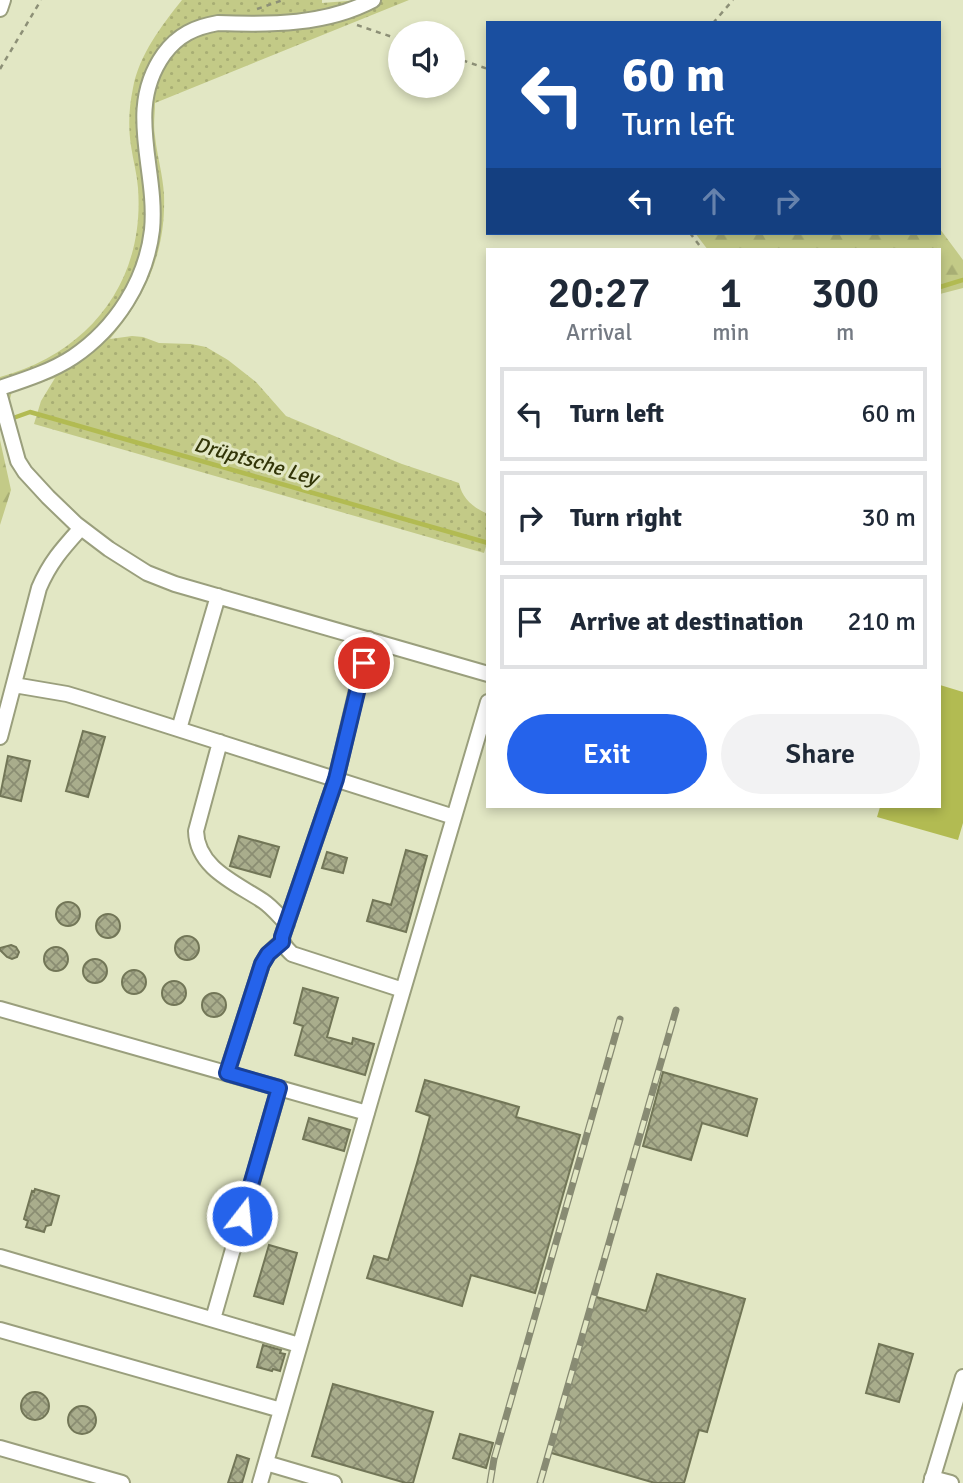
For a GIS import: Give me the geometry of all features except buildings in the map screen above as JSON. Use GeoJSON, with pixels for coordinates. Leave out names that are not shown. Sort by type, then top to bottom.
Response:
{"type":"FeatureCollection","features":[{"type":"Feature","properties":{"kind":"lane"},"geometry":{"type":"LineString","coordinates":[[0,9],[3,0]]}},
{"type":"Feature","properties":{"kind":"lane"},"geometry":{"type":"LineString","coordinates":[[0,388],[72,358],[112,322],[134,291],[152,230],[144,106],[156,65],[169,47],[180,37],[209,24],[279,23],[314,19],[346,11],[373,0]]}},
{"type":"Feature","properties":{"kind":"lane"},"geometry":{"type":"LineString","coordinates":[[0,396],[14,452],[21,467],[48,497],[81,527],[109,550],[147,573],[175,584],[486,673]]}},
{"type":"Feature","properties":{"kind":"lane"},"geometry":{"type":"LineString","coordinates":[[0,737],[39,588],[55,557],[81,527]]}},
{"type":"Feature","properties":{"kind":"lane"},"geometry":{"type":"LineString","coordinates":[[179,729],[218,596]]}},
{"type":"Feature","properties":{"kind":"lane"},"geometry":{"type":"LineString","coordinates":[[369,639],[336,779],[282,942],[292,954],[403,990]]}},
{"type":"Feature","properties":{"kind":"lane"},"geometry":{"type":"LineString","coordinates":[[14,685],[67,694],[454,817]]}},
{"type":"Feature","properties":{"kind":"lane"},"geometry":{"type":"LineString","coordinates":[[260,1483],[486,709]]}},
{"type":"Feature","properties":{"kind":"lane"},"geometry":{"type":"LineString","coordinates":[[220,742],[196,831],[196,841],[210,865],[264,902],[286,924]]}},
{"type":"Feature","properties":{"kind":"lane"},"geometry":{"type":"LineString","coordinates":[[227,1073],[262,964],[268,954],[282,942]]}},
{"type":"Feature","properties":{"kind":"lane"},"geometry":{"type":"LineString","coordinates":[[0,1009],[367,1113]]}},
{"type":"Feature","properties":{"kind":"lane"},"geometry":{"type":"LineString","coordinates":[[213,1319],[279,1088]]}},
{"type":"Feature","properties":{"kind":"lane"},"geometry":{"type":"LineString","coordinates":[[0,1257],[299,1345]]}},
{"type":"Feature","properties":{"kind":"lane"},"geometry":{"type":"LineString","coordinates":[[0,1330],[281,1410]]}},
{"type":"Feature","properties":{"kind":"lane"},"geometry":{"type":"LineString","coordinates":[[951,1483],[932,1480],[963,1377]]}},
{"type":"Feature","properties":{"kind":"lane"},"geometry":{"type":"LineString","coordinates":[[0,1448],[122,1483]]}},
{"type":"Feature","properties":{"kind":"lane"},"geometry":{"type":"LineString","coordinates":[[266,1463],[334,1483]]}},
{"type":"Feature","properties":{"kind":"path"},"geometry":{"type":"LineString","coordinates":[[0,69],[41,0]]}},
{"type":"Feature","properties":{"kind":"path"},"geometry":{"type":"LineString","coordinates":[[715,21],[733,0]]}},
{"type":"Feature","properties":{"kind":"path"},"geometry":{"type":"LineString","coordinates":[[357,25],[388,36]]}},
{"type":"Feature","properties":{"kind":"path"},"geometry":{"type":"LineString","coordinates":[[465,61],[486,68]]}},
{"type":"Feature","properties":{"kind":"green space"},"geometry":{"type":"Polygon","coordinates":[[[182,0],[322,0],[322,3],[409,0],[155,103],[154,132],[164,195],[161,236],[143,290],[110,339],[132,336],[159,343],[206,347],[256,382],[286,416],[402,464],[459,483],[469,502],[486,513],[484,553],[34,424],[41,401],[55,378],[12,391],[10,399],[0,401],[0,377],[32,366],[60,351],[85,331],[105,309],[121,283],[132,254],[138,222],[138,188],[129,131],[133,88],[140,64],[159,30],[182,0]]]}},
{"type":"Feature","properties":{"kind":"green space"},"geometry":{"type":"Polygon","coordinates":[[[941,230],[963,260],[963,288],[941,294],[941,248],[706,248],[697,235],[941,235],[941,230]]]}},
{"type":"Feature","properties":{"kind":"green space"},"geometry":{"type":"Polygon","coordinates":[[[0,440],[11,490],[0,525],[0,440]]]}},
{"type":"Feature","properties":{"kind":"shaded area"},"geometry":{"type":"Polygon","coordinates":[[[941,685],[963,692],[963,823],[958,840],[877,817],[880,808],[941,808],[941,685]]]}},
{"type":"Feature","properties":{"kind":"waterway","name":"Drüptsche Ley"},"geometry":{"type":"LineString","coordinates":[[941,287],[963,280]]}},
{"type":"Feature","properties":{"kind":"waterway","name":"Drüptsche Ley"},"geometry":{"type":"LineString","coordinates":[[16,417],[30,412],[486,542]]}},
{"type":"Feature","properties":{"kind":"railway"},"geometry":{"type":"LineString","coordinates":[[540,1483],[676,1010]]}},
{"type":"Feature","properties":{"kind":"railway"},"geometry":{"type":"LineString","coordinates":[[490,1483],[494,1459],[620,1019]]}},
{"type":"Feature","properties":{"kind":"route"},"geometry":{"type":"LineString","coordinates":[[242,1216],[279,1088],[227,1073],[262,964],[268,954],[282,942],[336,779],[364,663]]}}]}
